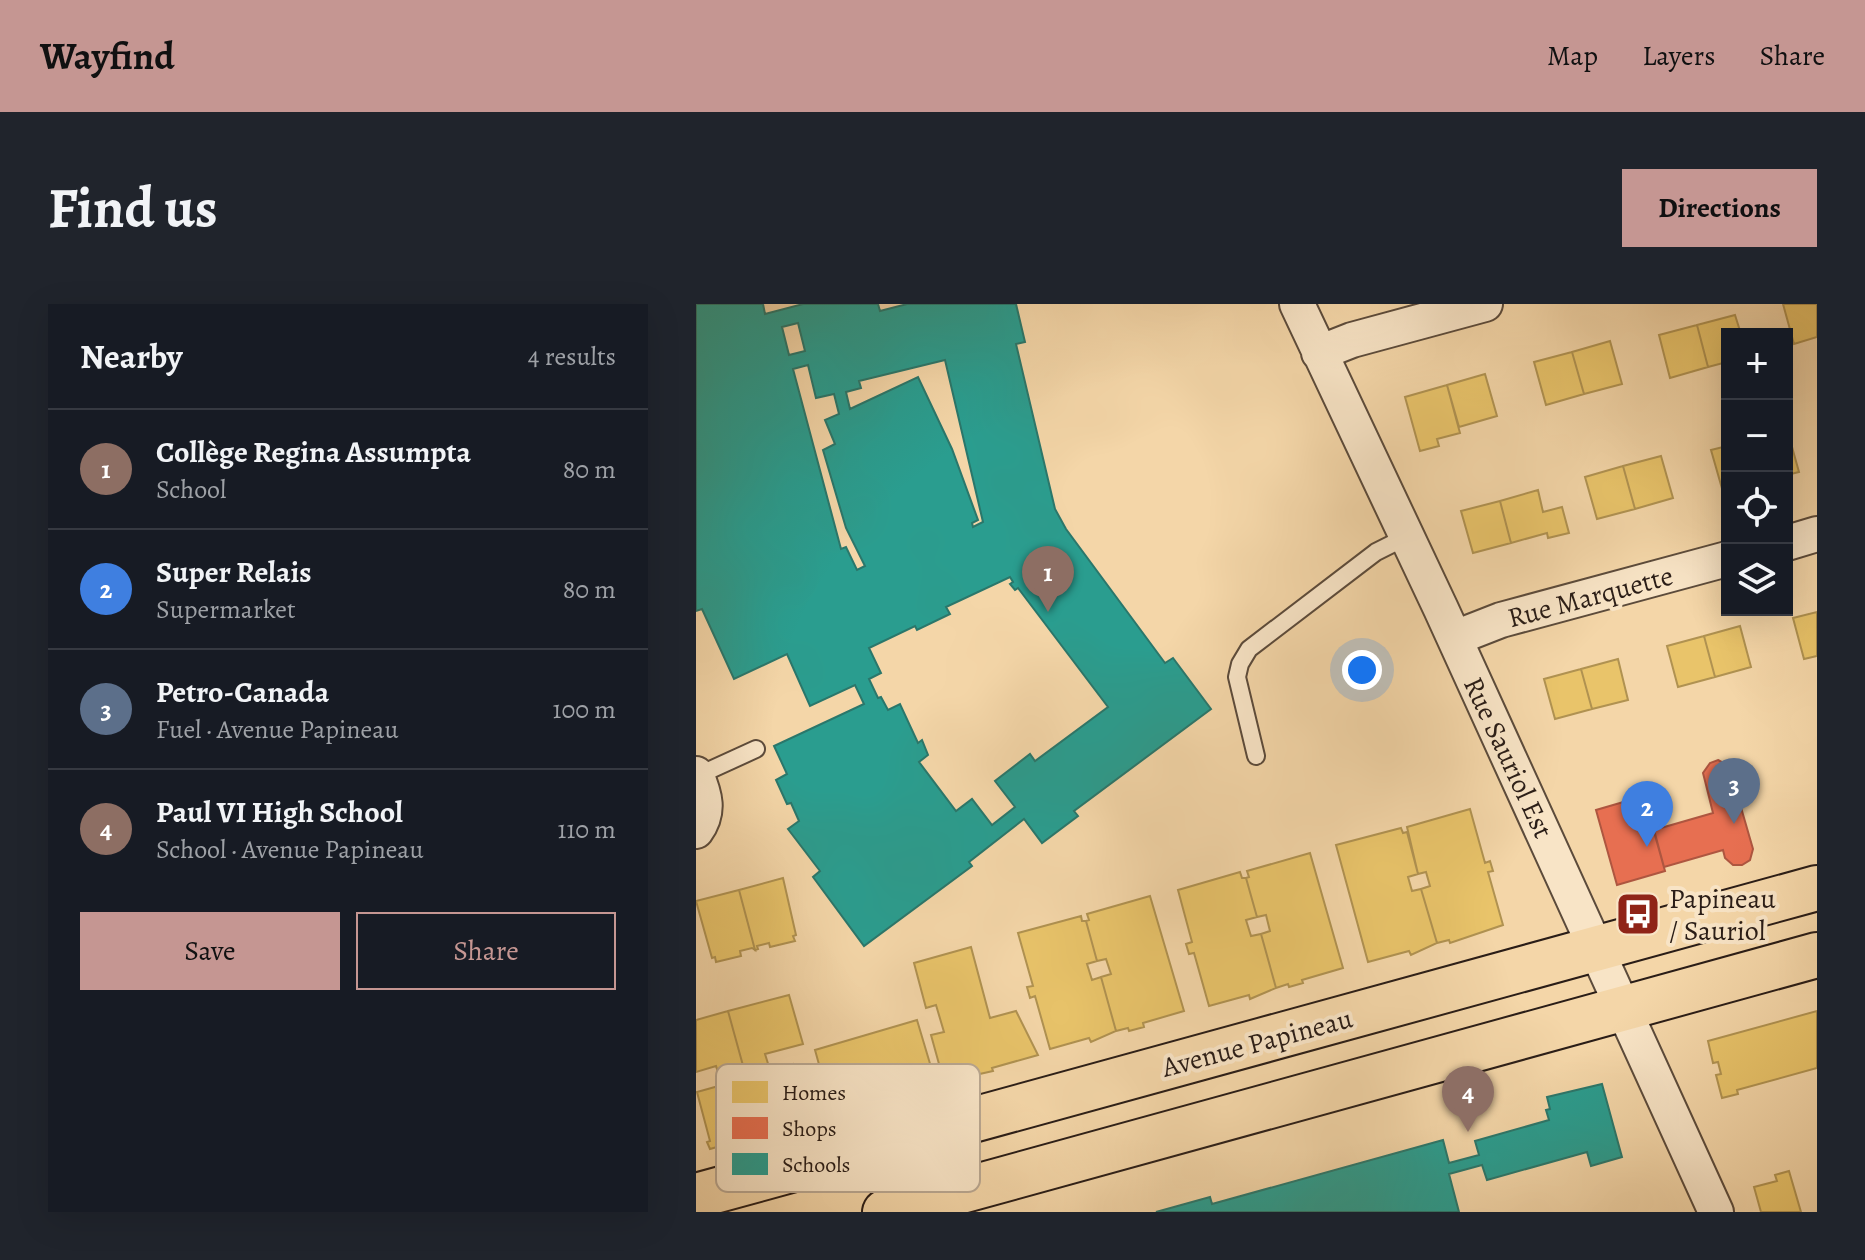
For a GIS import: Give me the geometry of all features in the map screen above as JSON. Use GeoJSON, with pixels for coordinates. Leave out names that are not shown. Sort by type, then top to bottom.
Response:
{"type":"FeatureCollection","features":[{"type":"Feature","properties":{"kind":"main road","name":"Avenue Papineau"},"geometry":{"type":"LineString","coordinates":[[980,1118],[1817,888]]}},
{"type":"Feature","properties":{"kind":"main road"},"geometry":{"type":"LineString","coordinates":[[980,1186],[1817,955]]}},
{"type":"Feature","properties":{"kind":"main road","name":"Avenue Papineau"},"geometry":{"type":"LineString","coordinates":[[696,1196],[716,1191]]}},
{"type":"Feature","properties":{"kind":"main road"},"geometry":{"type":"LineString","coordinates":[[885,1212],[957,1192]]}},
{"type":"Feature","properties":{"kind":"street","name":"Rue Sauriol Est"},"geometry":{"type":"LineString","coordinates":[[1297,304],[1455,638],[1716,1212]]}},
{"type":"Feature","properties":{"kind":"street"},"geometry":{"type":"LineString","coordinates":[[1319,353],[1352,340],[1485,304]]}},
{"type":"Feature","properties":{"kind":"street"},"geometry":{"type":"LineString","coordinates":[[1793,541],[1817,534]]}},
{"type":"Feature","properties":{"kind":"street","name":"Rue Marquette"},"geometry":{"type":"LineString","coordinates":[[1455,638],[1501,620],[1721,561]]}},
{"type":"Feature","properties":{"kind":"street"},"geometry":{"type":"LineString","coordinates":[[696,775],[706,808],[696,831]]}},
{"type":"Feature","properties":{"kind":"lane"},"geometry":{"type":"LineString","coordinates":[[1256,756],[1237,677],[1249,649],[1376,552],[1406,537]]}},
{"type":"Feature","properties":{"kind":"lane"},"geometry":{"type":"LineString","coordinates":[[696,775],[756,749]]}},
{"type":"Feature","properties":{"kind":"building: Homes"},"geometry":{"type":"Polygon","coordinates":[[[1783,304],[1817,304],[1817,337],[1794,344],[1793,328],[1790,328],[1783,304]]]}},
{"type":"Feature","properties":{"kind":"building: Homes"},"geometry":{"type":"Polygon","coordinates":[[[1735,315],[1739,328],[1721,328],[1721,364],[1708,367],[1697,325],[1735,315]]]}},
{"type":"Feature","properties":{"kind":"building: Homes"},"geometry":{"type":"Polygon","coordinates":[[[1697,325],[1708,367],[1670,378],[1659,335],[1697,325]]]}},
{"type":"Feature","properties":{"kind":"building: Homes"},"geometry":{"type":"Polygon","coordinates":[[[1610,341],[1622,384],[1584,394],[1572,352],[1610,341]]]}},
{"type":"Feature","properties":{"kind":"building: Homes"},"geometry":{"type":"Polygon","coordinates":[[[1572,352],[1584,394],[1546,405],[1534,362],[1572,352]]]}},
{"type":"Feature","properties":{"kind":"building: Homes"},"geometry":{"type":"Polygon","coordinates":[[[1485,374],[1497,416],[1459,427],[1447,385],[1485,374]]]}},
{"type":"Feature","properties":{"kind":"building: Homes"},"geometry":{"type":"Polygon","coordinates":[[[1447,385],[1460,433],[1437,439],[1439,446],[1420,451],[1405,397],[1447,385]]]}},
{"type":"Feature","properties":{"kind":"building: Homes"},"geometry":{"type":"Polygon","coordinates":[[[1721,448],[1721,485],[1711,450],[1721,448]]]}},
{"type":"Feature","properties":{"kind":"building: Homes"},"geometry":{"type":"Polygon","coordinates":[[[1793,450],[1799,472],[1793,474],[1793,450]]]}},
{"type":"Feature","properties":{"kind":"building: Homes"},"geometry":{"type":"Polygon","coordinates":[[[1661,456],[1673,498],[1635,509],[1623,466],[1661,456]]]}},
{"type":"Feature","properties":{"kind":"building: Homes"},"geometry":{"type":"Polygon","coordinates":[[[1623,466],[1635,509],[1597,519],[1585,477],[1623,466]]]}},
{"type":"Feature","properties":{"kind":"building: Homes"},"geometry":{"type":"Polygon","coordinates":[[[1538,490],[1543,512],[1562,507],[1569,533],[1548,538],[1547,533],[1511,543],[1500,501],[1538,490]]]}},
{"type":"Feature","properties":{"kind":"building: Homes"},"geometry":{"type":"Polygon","coordinates":[[[1500,501],[1511,543],[1473,553],[1461,511],[1500,501]]]}},
{"type":"Feature","properties":{"kind":"building: Homes"},"geometry":{"type":"Polygon","coordinates":[[[1817,612],[1817,656],[1804,659],[1793,618],[1817,612]]]}},
{"type":"Feature","properties":{"kind":"building: Homes"},"geometry":{"type":"Polygon","coordinates":[[[1740,626],[1751,667],[1715,677],[1704,636],[1740,626]]]}},
{"type":"Feature","properties":{"kind":"building: Homes"},"geometry":{"type":"Polygon","coordinates":[[[1704,636],[1715,677],[1678,687],[1667,646],[1704,636]]]}},
{"type":"Feature","properties":{"kind":"building: Homes"},"geometry":{"type":"Polygon","coordinates":[[[1618,659],[1628,700],[1592,709],[1581,669],[1618,659]]]}},
{"type":"Feature","properties":{"kind":"building: Homes"},"geometry":{"type":"Polygon","coordinates":[[[1581,669],[1592,709],[1555,719],[1544,679],[1581,669]]]}},
{"type":"Feature","properties":{"kind":"building: Homes"},"geometry":{"type":"Polygon","coordinates":[[[1470,809],[1485,863],[1490,861],[1493,871],[1488,872],[1503,925],[1450,943],[1449,940],[1437,943],[1421,889],[1430,886],[1426,872],[1418,874],[1407,827],[1470,809]]]}},
{"type":"Feature","properties":{"kind":"building: Homes"},"geometry":{"type":"Polygon","coordinates":[[[1401,828],[1403,833],[1407,832],[1418,874],[1408,877],[1412,891],[1421,889],[1437,943],[1411,955],[1409,951],[1368,962],[1336,845],[1401,828]]]}},
{"type":"Feature","properties":{"kind":"building: Homes"},"geometry":{"type":"Polygon","coordinates":[[[1310,853],[1343,968],[1302,980],[1303,983],[1276,988],[1261,934],[1270,931],[1266,915],[1257,917],[1246,878],[1249,877],[1247,871],[1310,853]]]}},
{"type":"Feature","properties":{"kind":"building: Homes"},"geometry":{"type":"Polygon","coordinates":[[[1240,872],[1242,878],[1246,878],[1257,917],[1246,920],[1251,936],[1261,934],[1276,988],[1250,999],[1249,995],[1209,1006],[1194,953],[1189,954],[1186,944],[1192,942],[1178,890],[1240,872]]]}},
{"type":"Feature","properties":{"kind":"building: Homes"},"geometry":{"type":"Polygon","coordinates":[[[783,878],[795,941],[770,947],[769,943],[757,946],[755,950],[739,890],[783,878]]]}},
{"type":"Feature","properties":{"kind":"building: Homes"},"geometry":{"type":"Polygon","coordinates":[[[739,890],[755,950],[740,951],[741,956],[716,962],[715,957],[712,958],[696,901],[739,890]]]}},
{"type":"Feature","properties":{"kind":"building: Homes"},"geometry":{"type":"Polygon","coordinates":[[[1150,896],[1184,1011],[1143,1023],[1144,1027],[1116,1031],[1101,977],[1111,974],[1106,959],[1097,961],[1086,921],[1089,920],[1087,914],[1150,896]]]}},
{"type":"Feature","properties":{"kind":"building: Homes"},"geometry":{"type":"Polygon","coordinates":[[[1081,916],[1082,921],[1086,921],[1097,961],[1087,964],[1092,980],[1101,977],[1116,1031],[1091,1042],[1089,1038],[1050,1049],[1035,996],[1030,998],[1027,987],[1033,986],[1018,933],[1081,916]]]}},
{"type":"Feature","properties":{"kind":"building: Homes"},"geometry":{"type":"Polygon","coordinates":[[[971,947],[990,1018],[1016,1011],[1038,1055],[980,1074],[980,1064],[939,1064],[931,1035],[944,1032],[936,1005],[926,1008],[914,963],[971,947]]]}},
{"type":"Feature","properties":{"kind":"building: Homes"},"geometry":{"type":"Polygon","coordinates":[[[789,995],[803,1044],[765,1054],[768,1064],[743,1064],[728,1011],[789,995]]]}},
{"type":"Feature","properties":{"kind":"building: Homes"},"geometry":{"type":"Polygon","coordinates":[[[728,1011],[743,1064],[716,1064],[696,1072],[696,1020],[728,1011]]]}},
{"type":"Feature","properties":{"kind":"building: Homes"},"geometry":{"type":"Polygon","coordinates":[[[1817,1011],[1817,1068],[1737,1090],[1738,1094],[1722,1098],[1716,1075],[1721,1074],[1718,1062],[1713,1063],[1708,1041],[1817,1011]]]}},
{"type":"Feature","properties":{"kind":"building: Homes"},"geometry":{"type":"Polygon","coordinates":[[[917,1020],[930,1064],[819,1064],[815,1050],[917,1020]]]}},
{"type":"Feature","properties":{"kind":"building: Homes"},"geometry":{"type":"Polygon","coordinates":[[[716,1087],[716,1147],[710,1149],[707,1142],[710,1141],[697,1092],[716,1087]]]}},
{"type":"Feature","properties":{"kind":"building: Homes"},"geometry":{"type":"Polygon","coordinates":[[[1789,1171],[1801,1212],[1761,1212],[1754,1187],[1777,1181],[1775,1175],[1789,1171]]]}},
{"type":"Feature","properties":{"kind":"building: Shops"},"geometry":{"type":"Polygon","coordinates":[[[1718,760],[1729,766],[1753,849],[1750,860],[1742,865],[1733,865],[1725,858],[1723,850],[1664,867],[1654,830],[1713,813],[1703,773],[1710,763],[1718,760]]]}},
{"type":"Feature","properties":{"kind":"building: Shops"},"geometry":{"type":"Polygon","coordinates":[[[1644,796],[1665,871],[1617,885],[1596,810],[1644,796]]]}},
{"type":"Feature","properties":{"kind":"building: Schools"},"geometry":{"type":"Polygon","coordinates":[[[696,304],[763,304],[765,314],[803,304],[878,304],[880,311],[907,304],[1016,304],[1025,342],[1016,344],[1055,509],[1066,529],[1165,663],[1173,658],[1211,709],[1074,811],[1078,816],[1042,843],[1024,819],[969,862],[972,866],[864,946],[813,877],[820,871],[788,829],[799,821],[776,780],[787,774],[774,746],[864,704],[855,685],[810,706],[787,654],[734,679],[702,609],[696,611],[696,304]],[[798,323],[782,327],[789,355],[805,351],[798,323]],[[945,360],[859,381],[861,388],[846,392],[850,409],[918,377],[952,449],[978,520],[972,523],[973,527],[983,522],[945,360]],[[808,365],[793,369],[841,549],[846,547],[857,570],[865,566],[846,528],[823,450],[835,444],[825,420],[839,414],[834,394],[816,398],[808,365]],[[1010,577],[946,607],[950,614],[917,630],[915,626],[869,648],[881,673],[869,679],[888,710],[900,704],[918,743],[922,740],[928,755],[919,762],[956,811],[972,799],[992,825],[1015,807],[995,781],[1030,754],[1035,761],[1108,707],[1018,588],[1015,590],[1010,584],[1013,582],[1010,577]]]}},
{"type":"Feature","properties":{"kind":"building: Schools"},"geometry":{"type":"Polygon","coordinates":[[[1602,1084],[1622,1157],[1591,1166],[1587,1152],[1487,1180],[1482,1165],[1449,1174],[1459,1212],[1156,1212],[1210,1197],[1212,1204],[1443,1140],[1449,1163],[1479,1155],[1475,1141],[1549,1120],[1547,1097],[1602,1084]]]}},
{"type":"Feature","properties":{"kind":"place","name":"Collège Regina Assumpta"},"geometry":{"type":"Point","coordinates":[1048,612]}},
{"type":"Feature","properties":{"kind":"place","name":"Petro-Canada"},"geometry":{"type":"Point","coordinates":[1734,824]}},
{"type":"Feature","properties":{"kind":"place","name":"Super Relais"},"geometry":{"type":"Point","coordinates":[1647,847]}},
{"type":"Feature","properties":{"kind":"place","name":"Papineau / Sauriol"},"geometry":{"type":"Point","coordinates":[1638,914]}},
{"type":"Feature","properties":{"kind":"place","name":"Paul VI High School"},"geometry":{"type":"Point","coordinates":[1468,1132]}}]}
